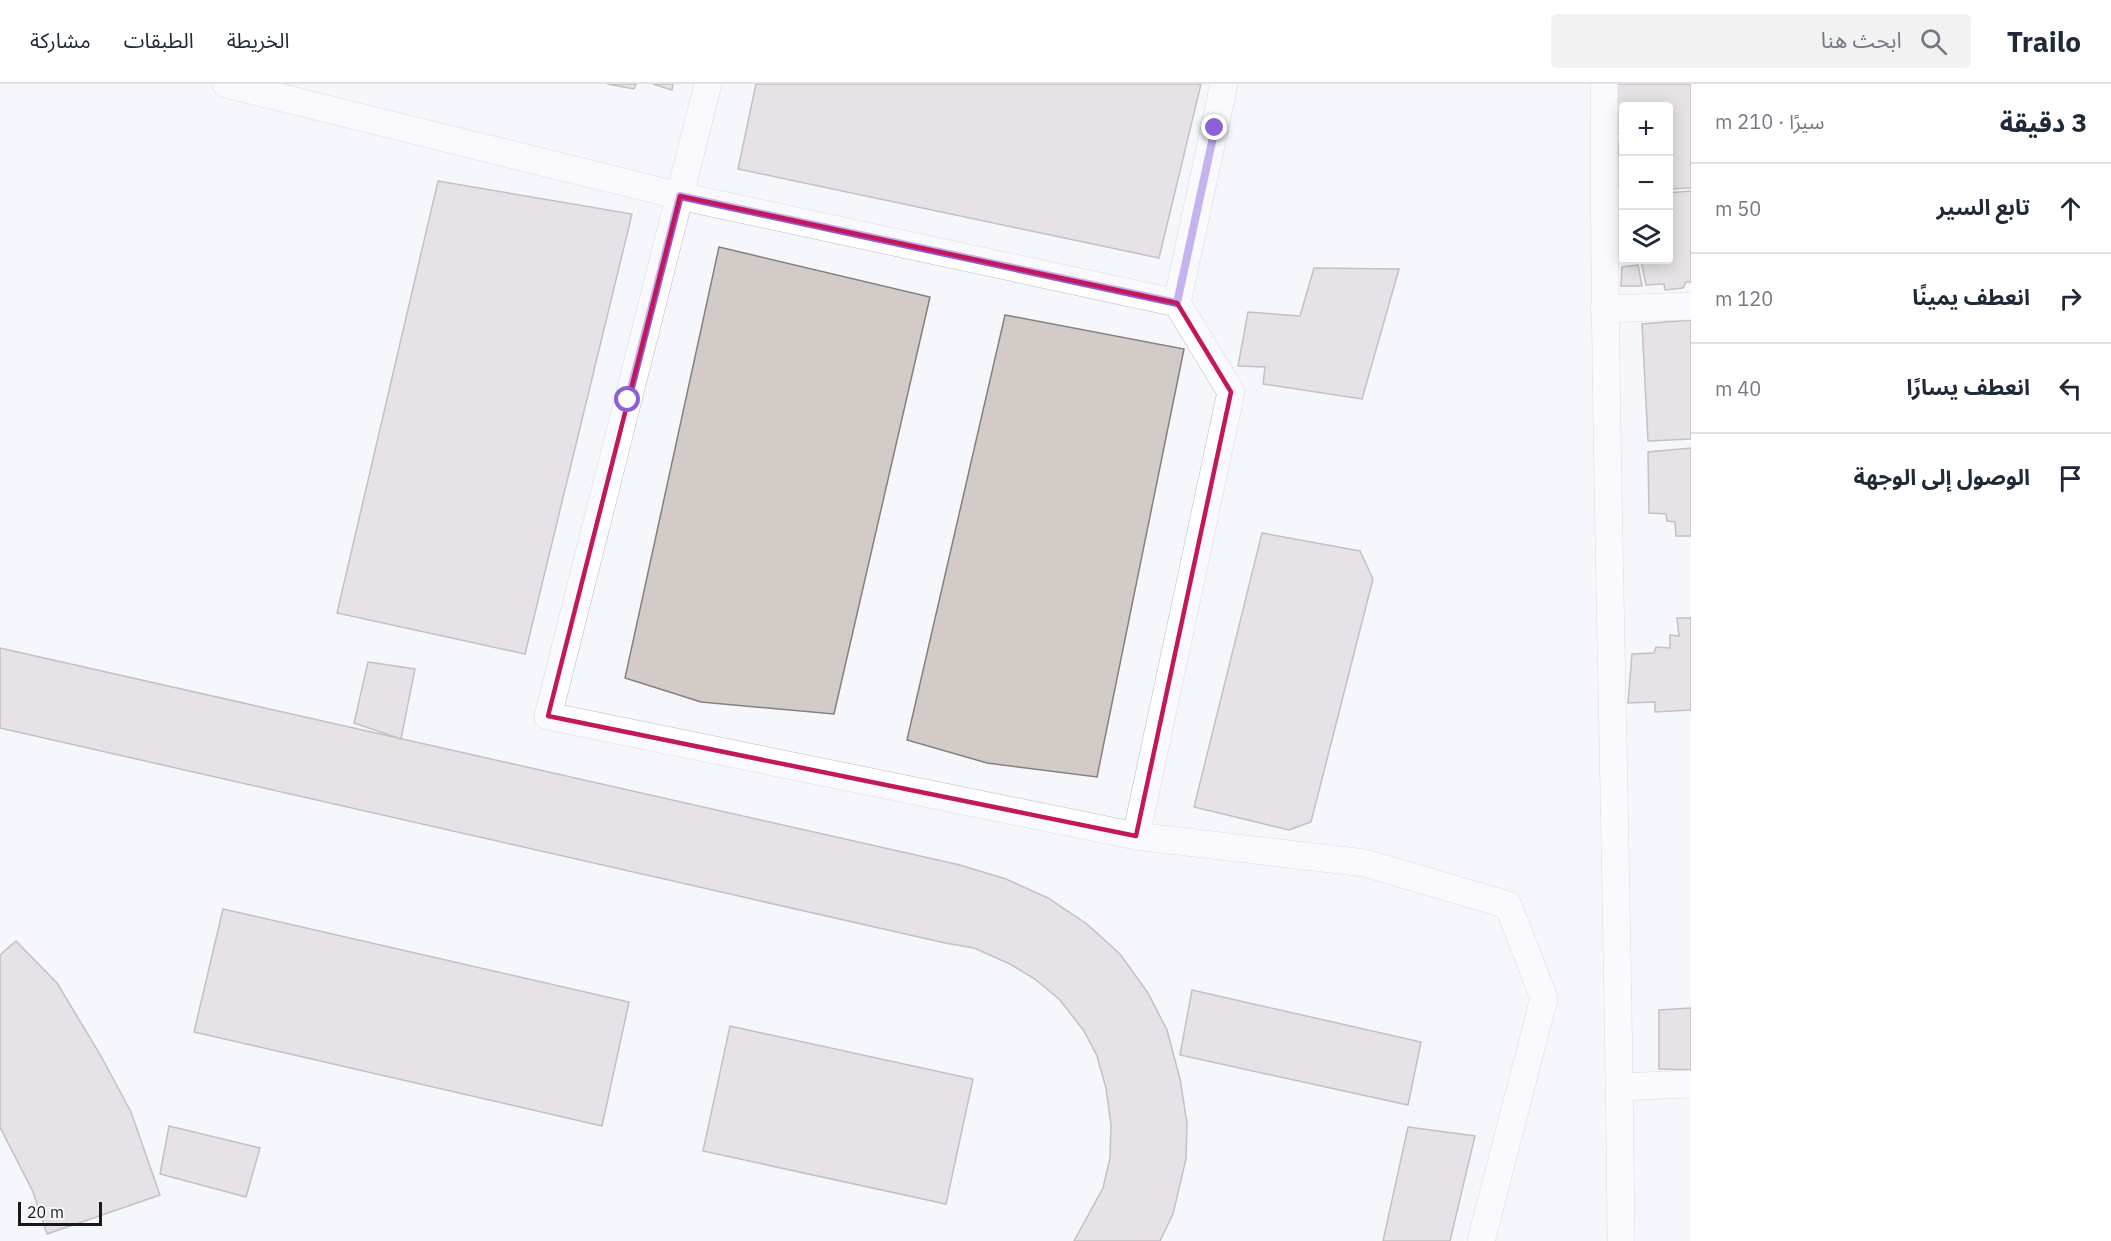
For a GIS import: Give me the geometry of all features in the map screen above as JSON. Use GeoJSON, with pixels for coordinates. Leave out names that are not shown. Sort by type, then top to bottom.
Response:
{"type":"FeatureCollection","features":[{"type":"Feature","properties":{"kind":"street"},"geometry":{"type":"LineString","coordinates":[[226,84],[680,196],[1177,303]]}},
{"type":"Feature","properties":{"kind":"street"},"geometry":{"type":"LineString","coordinates":[[708,84],[548,716],[1136,836],[1365,863],[1508,905],[1544,998],[1481,1241]]}},
{"type":"Feature","properties":{"kind":"street"},"geometry":{"type":"LineString","coordinates":[[1136,836],[1231,392],[1177,303],[1224,84]]}},
{"type":"Feature","properties":{"kind":"street"},"geometry":{"type":"LineString","coordinates":[[1605,84],[1604,309],[1620,1087],[1621,1241]]}},
{"type":"Feature","properties":{"kind":"street"},"geometry":{"type":"LineString","coordinates":[[1604,309],[1691,306]]}},
{"type":"Feature","properties":{"kind":"street"},"geometry":{"type":"LineString","coordinates":[[1620,1087],[1691,1084]]}},
{"type":"Feature","properties":{"kind":"highlighted area"},"geometry":{"type":"Polygon","coordinates":[[[680,196],[1177,303],[1231,392],[1136,836],[548,716],[680,196]]]}},
{"type":"Feature","properties":{"kind":"building"},"geometry":{"type":"Polygon","coordinates":[[[607,84],[636,84],[634,89],[607,84]]]}},
{"type":"Feature","properties":{"kind":"building"},"geometry":{"type":"Polygon","coordinates":[[[653,84],[673,84],[672,90],[653,84]]]}},
{"type":"Feature","properties":{"kind":"building"},"geometry":{"type":"Polygon","coordinates":[[[756,84],[1201,84],[1159,258],[738,169],[756,84]]]}},
{"type":"Feature","properties":{"kind":"building"},"geometry":{"type":"Polygon","coordinates":[[[1614,84],[1691,84],[1691,188],[1673,189],[1673,102],[1619,102],[1619,134],[1611,134],[1614,84]]]}},
{"type":"Feature","properties":{"kind":"building"},"geometry":{"type":"Polygon","coordinates":[[[1619,144],[1619,186],[1605,187],[1604,162],[1618,155],[1619,144]]]}},
{"type":"Feature","properties":{"kind":"building"},"geometry":{"type":"Polygon","coordinates":[[[438,181],[632,214],[525,654],[337,613],[438,181]]]}},
{"type":"Feature","properties":{"kind":"building"},"geometry":{"type":"Polygon","coordinates":[[[1691,191],[1691,282],[1686,282],[1683,288],[1665,290],[1664,284],[1646,285],[1642,264],[1673,264],[1673,193],[1691,191]]]}},
{"type":"Feature","properties":{"kind":"building"},"geometry":{"type":"Polygon","coordinates":[[[719,247],[930,297],[834,714],[701,702],[625,678],[719,247]]]}},
{"type":"Feature","properties":{"kind":"building"},"geometry":{"type":"Polygon","coordinates":[[[1638,265],[1642,286],[1621,286],[1622,267],[1638,265]]]}},
{"type":"Feature","properties":{"kind":"building"},"geometry":{"type":"Polygon","coordinates":[[[1314,268],[1399,269],[1362,399],[1263,384],[1265,367],[1238,366],[1248,312],[1300,316],[1314,268]]]}},
{"type":"Feature","properties":{"kind":"building"},"geometry":{"type":"Polygon","coordinates":[[[1005,315],[1184,349],[1097,777],[987,763],[907,740],[1005,315]]]}},
{"type":"Feature","properties":{"kind":"building"},"geometry":{"type":"Polygon","coordinates":[[[1691,320],[1691,439],[1648,441],[1642,324],[1691,320]]]}},
{"type":"Feature","properties":{"kind":"building"},"geometry":{"type":"Polygon","coordinates":[[[1691,448],[1691,536],[1676,536],[1675,522],[1667,521],[1666,514],[1649,513],[1648,452],[1691,448]]]}},
{"type":"Feature","properties":{"kind":"building"},"geometry":{"type":"Polygon","coordinates":[[[1262,533],[1360,551],[1373,579],[1311,822],[1289,830],[1194,807],[1262,533]]]}},
{"type":"Feature","properties":{"kind":"building"},"geometry":{"type":"Polygon","coordinates":[[[1677,618],[1691,618],[1691,710],[1655,712],[1655,702],[1628,703],[1632,654],[1654,653],[1656,647],[1670,648],[1670,635],[1679,636],[1677,618]]]}},
{"type":"Feature","properties":{"kind":"building"},"geometry":{"type":"Polygon","coordinates":[[[0,648],[960,865],[1006,879],[1048,898],[1087,924],[1120,954],[1148,993],[1167,1030],[1180,1079],[1187,1123],[1186,1159],[1173,1214],[1160,1241],[1074,1241],[1103,1188],[1110,1158],[1111,1125],[1106,1088],[1097,1056],[1084,1031],[1060,1000],[1035,979],[1010,964],[974,948],[0,728],[0,648]]]}},
{"type":"Feature","properties":{"kind":"building"},"geometry":{"type":"Polygon","coordinates":[[[368,662],[415,669],[401,739],[354,723],[368,662]]]}},
{"type":"Feature","properties":{"kind":"building"},"geometry":{"type":"Polygon","coordinates":[[[223,909],[629,1002],[602,1126],[194,1032],[223,909]]]}},
{"type":"Feature","properties":{"kind":"building"},"geometry":{"type":"Polygon","coordinates":[[[16,941],[57,983],[101,1056],[131,1112],[160,1195],[47,1234],[33,1192],[0,1127],[0,955],[16,941]]]}},
{"type":"Feature","properties":{"kind":"building"},"geometry":{"type":"Polygon","coordinates":[[[1192,990],[1421,1042],[1408,1105],[1180,1055],[1192,990]]]}},
{"type":"Feature","properties":{"kind":"building"},"geometry":{"type":"Polygon","coordinates":[[[1691,1008],[1691,1070],[1659,1069],[1659,1010],[1691,1008]]]}},
{"type":"Feature","properties":{"kind":"building"},"geometry":{"type":"Polygon","coordinates":[[[730,1026],[973,1079],[946,1204],[703,1151],[730,1026]]]}},
{"type":"Feature","properties":{"kind":"building"},"geometry":{"type":"Polygon","coordinates":[[[169,1126],[260,1148],[246,1197],[160,1174],[169,1126]]]}},
{"type":"Feature","properties":{"kind":"building"},"geometry":{"type":"Polygon","coordinates":[[[1408,1127],[1475,1136],[1450,1241],[1383,1241],[1408,1127]]]}},
{"type":"Feature","properties":{"kind":"route"},"geometry":{"type":"LineString","coordinates":[[628,400],[680,196],[1177,303],[1215,128]]}}]}
